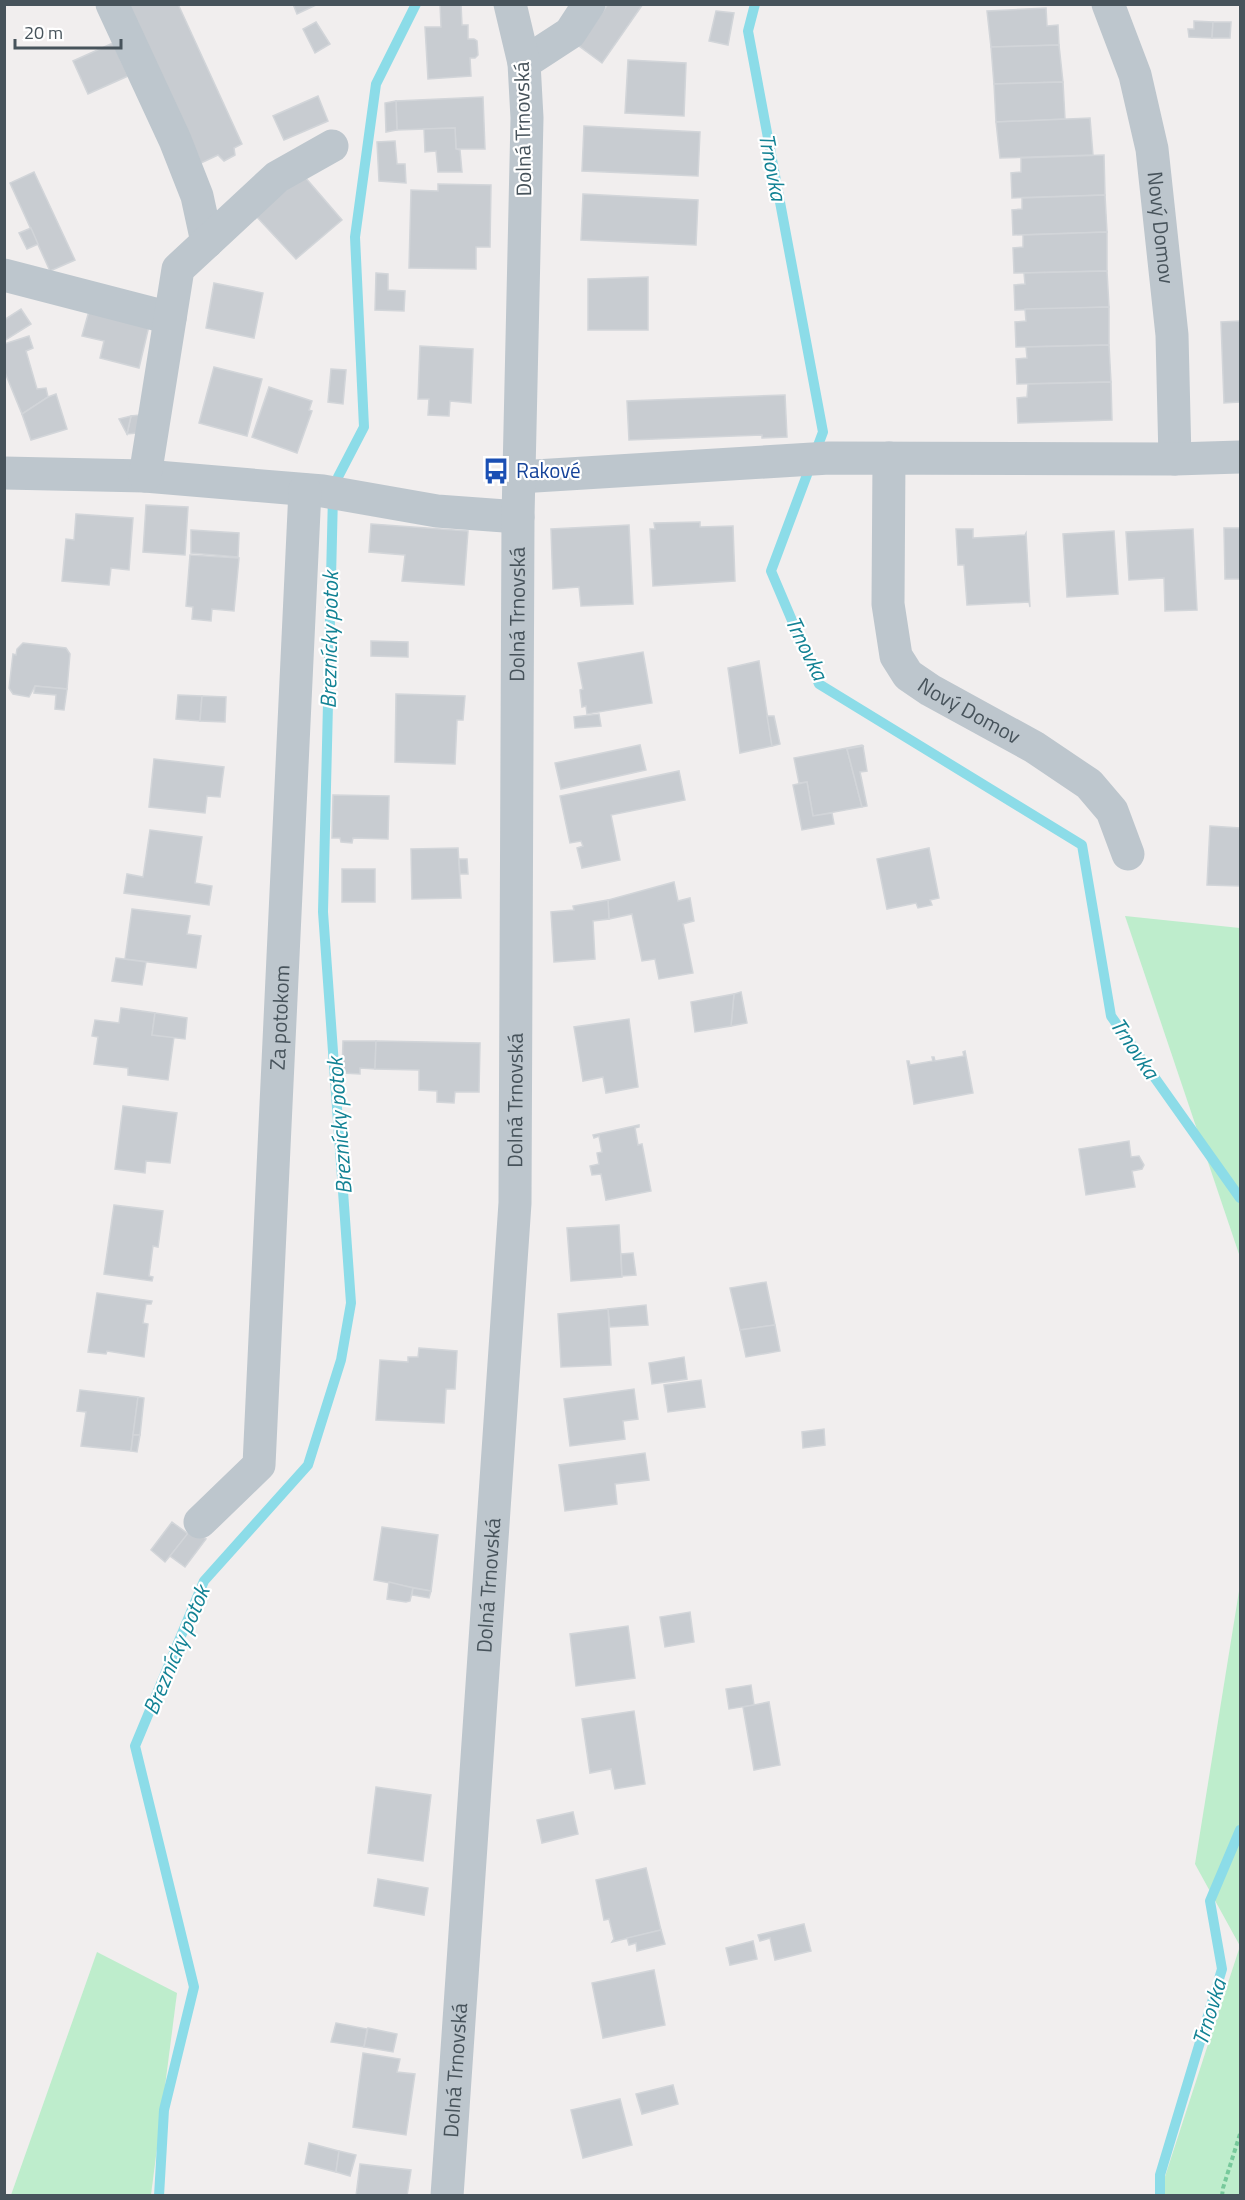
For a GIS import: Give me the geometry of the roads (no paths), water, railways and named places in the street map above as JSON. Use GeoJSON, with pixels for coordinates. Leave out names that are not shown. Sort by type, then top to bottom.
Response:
{"type":"FeatureCollection","features":[{"type":"Feature","properties":{"kind":"street"},"geometry":{"type":"LineString","coordinates":[[112,4],[175,140],[197,196],[207,242]]}},
{"type":"Feature","properties":{"kind":"street","name":"Dolná Trnovská"},"geometry":{"type":"LineString","coordinates":[[447,2196],[515,1203],[518,517],[527,118],[524,63],[510,4]]}},
{"type":"Feature","properties":{"kind":"street"},"geometry":{"type":"LineString","coordinates":[[524,63],[570,33],[589,4]]}},
{"type":"Feature","properties":{"kind":"street","name":"Nový Domov"},"geometry":{"type":"LineString","coordinates":[[1108,4],[1135,75],[1152,149],[1172,336],[1175,459]]}},
{"type":"Feature","properties":{"kind":"street"},"geometry":{"type":"LineString","coordinates":[[145,476],[178,269],[277,177],[332,146]]}},
{"type":"Feature","properties":{"kind":"street"},"geometry":{"type":"LineString","coordinates":[[4,275],[170,318]]}},
{"type":"Feature","properties":{"kind":"street"},"geometry":{"type":"LineString","coordinates":[[519,477],[796,459],[1175,459],[1240,456]]}},
{"type":"Feature","properties":{"kind":"street","name":"Nový Domov"},"geometry":{"type":"LineString","coordinates":[[889,458],[888,604],[896,656],[908,675],[930,690],[1034,747],[1089,784],[1113,811],[1128,854]]}},
{"type":"Feature","properties":{"kind":"street"},"geometry":{"type":"LineString","coordinates":[[4,473],[145,476],[324,492],[437,511],[518,517]]}},
{"type":"Feature","properties":{"kind":"street","name":"Za potokom"},"geometry":{"type":"LineString","coordinates":[[200,1522],[259,1465],[324,492]]}},
{"type":"Feature","properties":{"kind":"waterway","name":"Breznícky potok"},"geometry":{"type":"LineString","coordinates":[[159,2196],[164,2110],[194,1987],[135,1746],[204,1581],[308,1465],[341,1360],[351,1303],[323,912],[333,495],[338,477],[364,427],[355,237],[376,84],[416,4]]}},
{"type":"Feature","properties":{"kind":"waterway","name":"Trnovka"},"geometry":{"type":"LineString","coordinates":[[755,4],[748,31],[823,432],[771,571],[819,684],[1082,845],[1111,1016],[1240,1198]]}},
{"type":"Feature","properties":{"kind":"waterway","name":"Trnovka"},"geometry":{"type":"LineString","coordinates":[[1160,2196],[1160,2175],[1222,1969],[1210,1901],[1240,1830]]}},
{"type":"Feature","properties":{"kind":"place","name":"Rakové"},"geometry":{"type":"Point","coordinates":[496,471]}}]}
